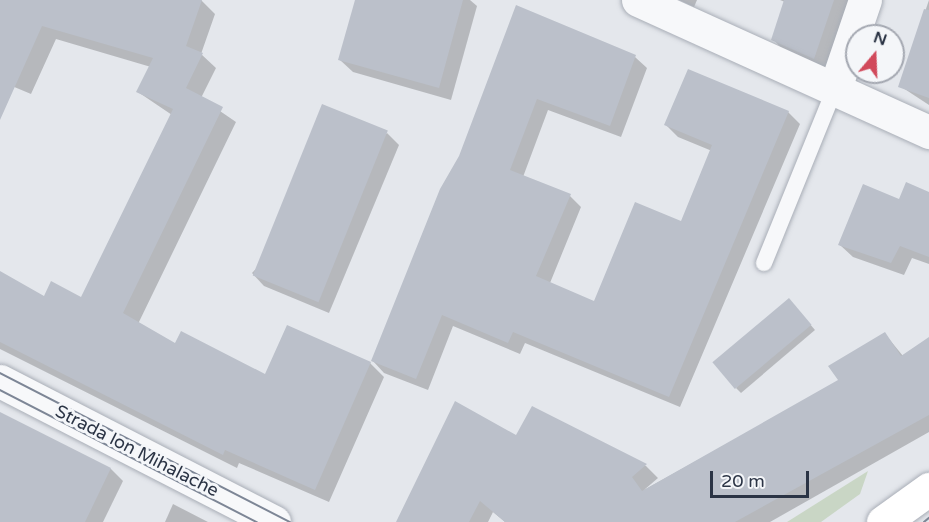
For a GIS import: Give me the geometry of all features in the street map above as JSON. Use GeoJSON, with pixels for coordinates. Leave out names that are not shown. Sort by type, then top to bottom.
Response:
{"type":"FeatureCollection","features":[{"type":"Feature","properties":{"kind":"main road"},"geometry":{"type":"LineString","coordinates":[[883,522],[929,489]]}},
{"type":"Feature","properties":{"kind":"street"},"geometry":{"type":"LineString","coordinates":[[638,0],[929,132]]}},
{"type":"Feature","properties":{"kind":"street"},"geometry":{"type":"LineString","coordinates":[[835,88],[865,0]]}},
{"type":"Feature","properties":{"kind":"street","name":"Strada Ion Mihalache"},"geometry":{"type":"LineString","coordinates":[[0,381],[274,522]]}},
{"type":"Feature","properties":{"kind":"lane"},"geometry":{"type":"LineString","coordinates":[[764,263],[835,88]]}},
{"type":"Feature","properties":{"kind":"green space"},"geometry":{"type":"Polygon","coordinates":[[[868,471],[860,494],[821,522],[787,522],[868,471]]]}},
{"type":"Feature","properties":{"kind":"building"},"geometry":{"type":"Polygon","coordinates":[[[0,0],[202,0],[186,46],[203,53],[186,88],[223,107],[123,313],[175,343],[181,331],[265,374],[287,325],[371,362],[315,490],[225,450],[223,455],[0,342],[0,271],[44,296],[51,281],[81,297],[173,109],[136,92],[153,58],[42,26],[0,120],[0,0]]]}},
{"type":"Feature","properties":{"kind":"building"},"geometry":{"type":"Polygon","coordinates":[[[355,0],[463,0],[439,88],[338,60],[355,0]]]}},
{"type":"Feature","properties":{"kind":"building"},"geometry":{"type":"Polygon","coordinates":[[[784,0],[834,0],[814,59],[771,40],[784,0]]]}},
{"type":"Feature","properties":{"kind":"building"},"geometry":{"type":"Polygon","coordinates":[[[516,5],[636,55],[610,126],[537,99],[510,170],[571,194],[536,276],[594,301],[635,202],[681,221],[712,145],[664,125],[688,69],[789,111],[669,397],[513,332],[508,343],[442,315],[416,379],[371,361],[440,189],[459,156],[516,5]]]}},
{"type":"Feature","properties":{"kind":"building"},"geometry":{"type":"Polygon","coordinates":[[[924,9],[929,10],[929,98],[898,87],[899,84],[905,84],[905,66],[924,9]]]}},
{"type":"Feature","properties":{"kind":"building"},"geometry":{"type":"Polygon","coordinates":[[[322,104],[388,131],[319,302],[253,276],[322,104]]]}},
{"type":"Feature","properties":{"kind":"building"},"geometry":{"type":"Polygon","coordinates":[[[906,182],[929,192],[929,257],[900,246],[891,263],[838,245],[863,184],[899,199],[906,182]]]}},
{"type":"Feature","properties":{"kind":"building"},"geometry":{"type":"Polygon","coordinates":[[[789,298],[811,325],[735,389],[712,362],[789,298]]]}},
{"type":"Feature","properties":{"kind":"building"},"geometry":{"type":"Polygon","coordinates":[[[885,332],[901,356],[929,337],[929,415],[735,522],[505,522],[480,501],[469,522],[396,522],[455,401],[516,435],[532,406],[647,464],[632,477],[642,491],[838,380],[828,366],[885,332]]]}},
{"type":"Feature","properties":{"kind":"building"},"geometry":{"type":"Polygon","coordinates":[[[0,412],[111,468],[85,522],[0,522],[0,412]]]}},
{"type":"Feature","properties":{"kind":"tram line"},"geometry":{"type":"LineString","coordinates":[[0,373],[290,522]]}},
{"type":"Feature","properties":{"kind":"tram line"},"geometry":{"type":"LineString","coordinates":[[0,390],[257,522]]}},
{"type":"Feature","properties":{"kind":"tram line"},"geometry":{"type":"LineString","coordinates":[[924,522],[929,518]]}}]}
